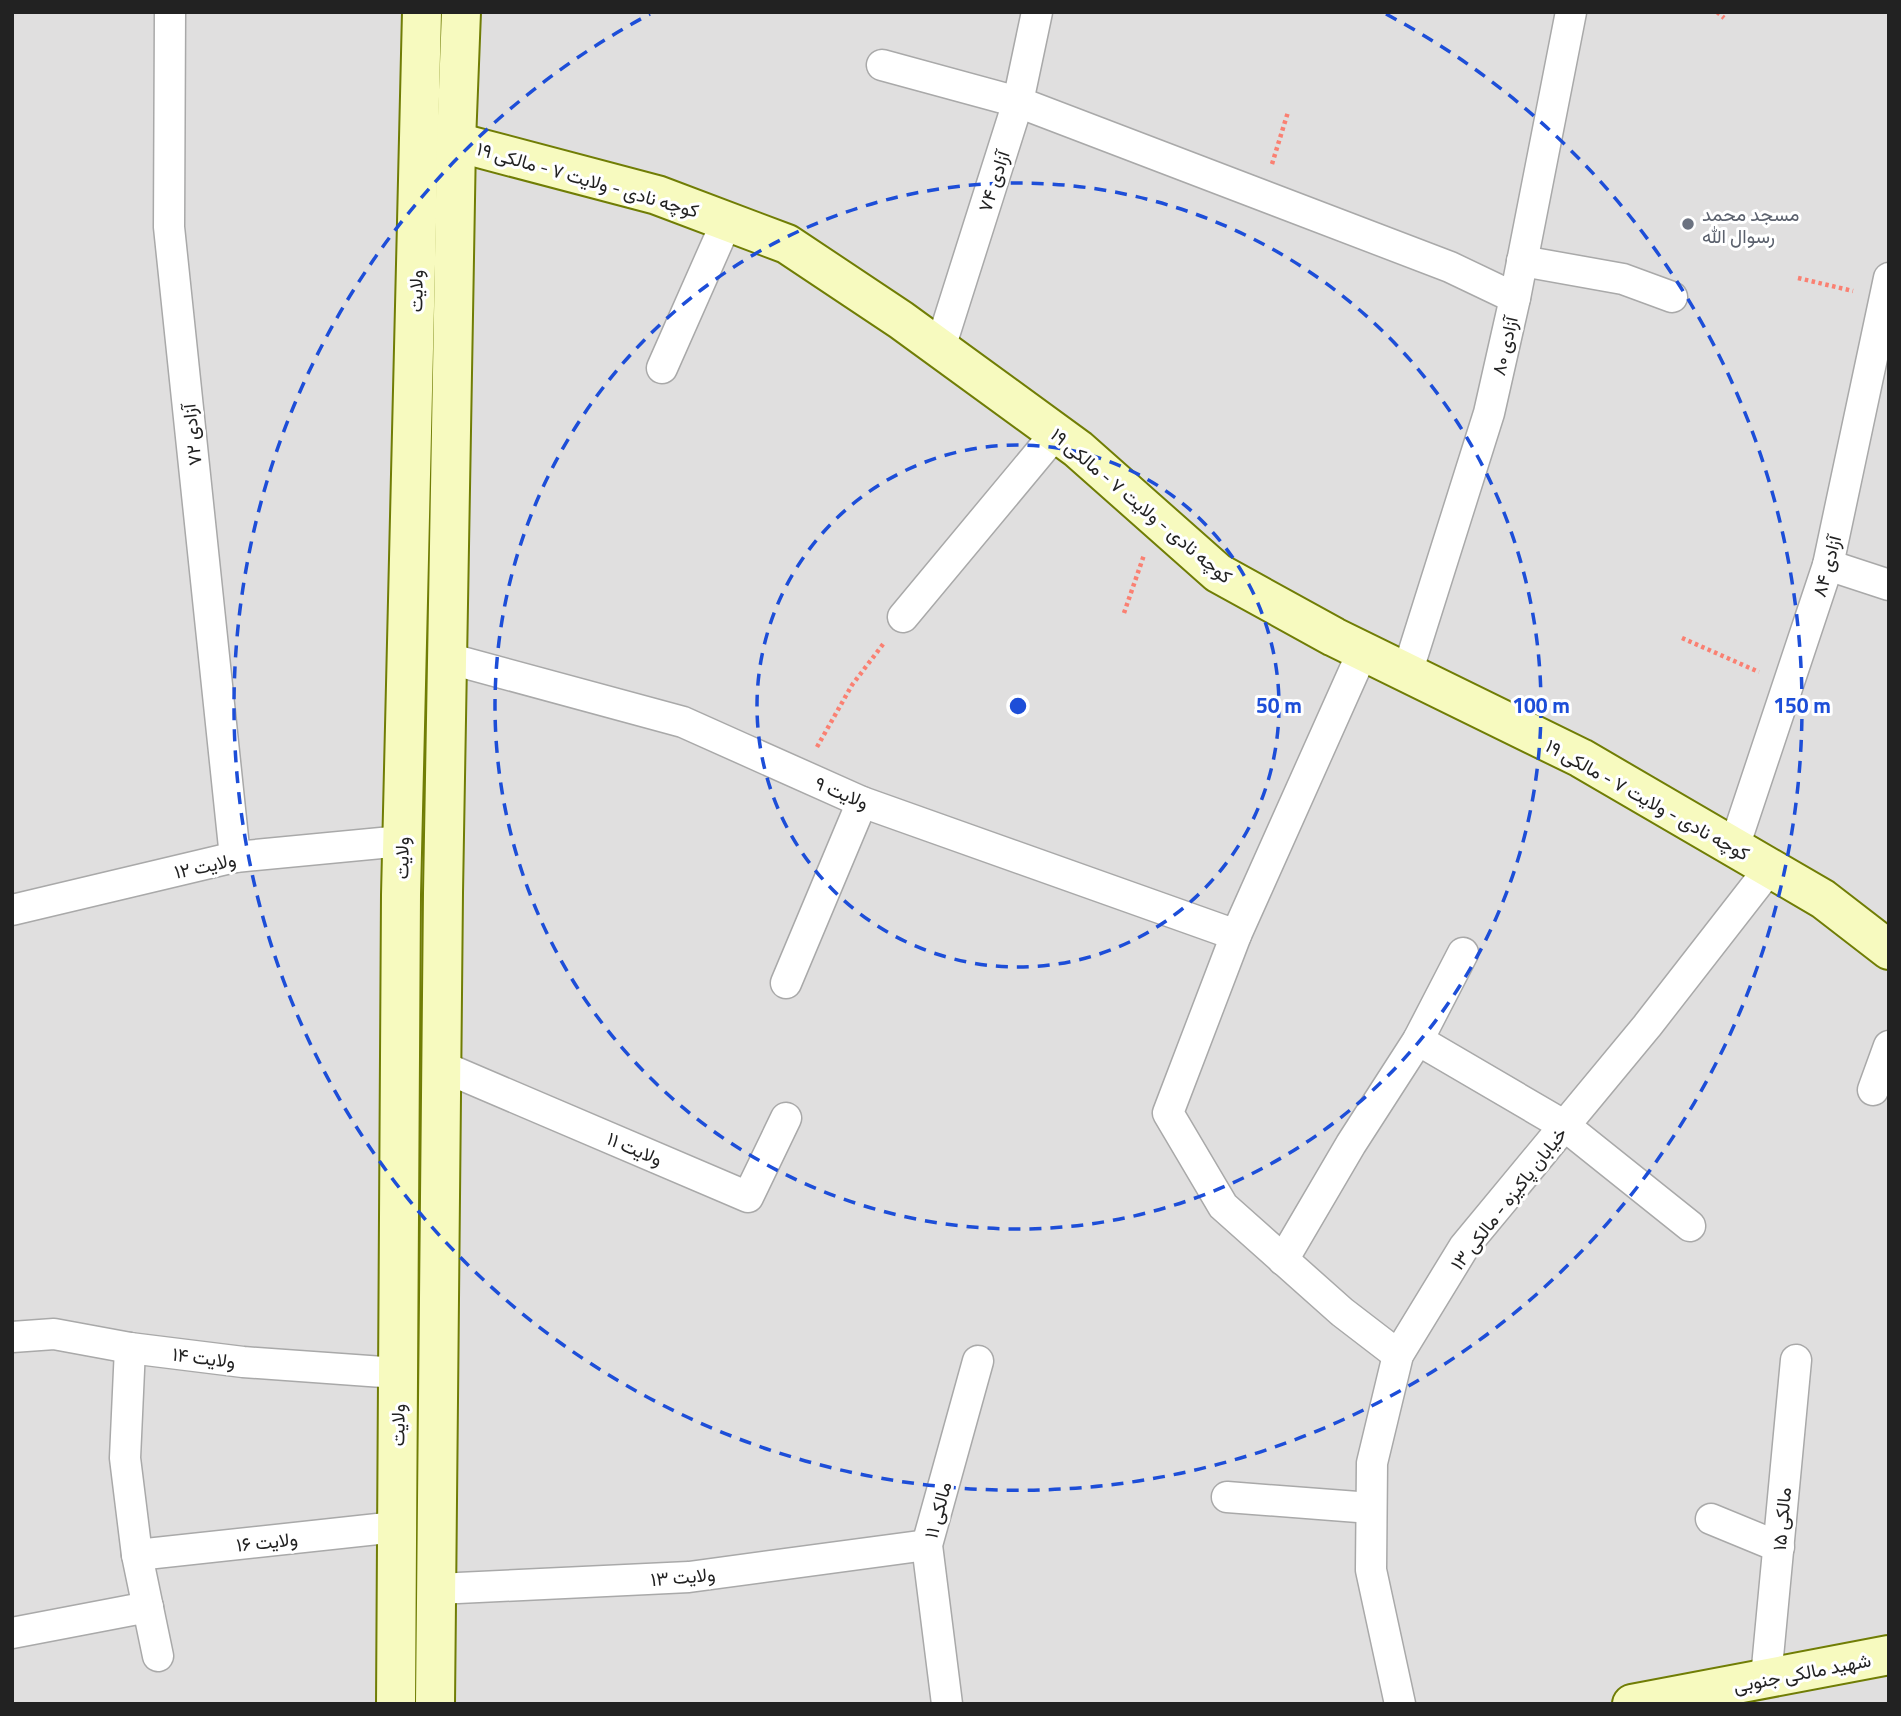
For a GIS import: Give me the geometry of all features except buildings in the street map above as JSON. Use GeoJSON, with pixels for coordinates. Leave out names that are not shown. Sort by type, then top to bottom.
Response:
{"type":"FeatureCollection","features":[{"type":"Feature","properties":{"kind":"main road","name":"ولایت"},"geometry":{"type":"LineString","coordinates":[[396,1704],[402,841],[422,12]]}},
{"type":"Feature","properties":{"kind":"main road","name":"ولایت"},"geometry":{"type":"LineString","coordinates":[[435,1704],[447,658],[456,142],[461,12]]}},
{"type":"Feature","properties":{"kind":"main road","name":"کوچه نادی - ولایت ۷ - مالکی ۱۹"},"geometry":{"type":"LineString","coordinates":[[456,142],[657,195],[787,244],[940,348],[1078,449],[1218,573],[1363,651],[1581,758],[1823,899],[1889,950]]}},
{"type":"Feature","properties":{"kind":"main road","name":"شهید مالکی جنوبی"},"geometry":{"type":"LineString","coordinates":[[1632,1704],[1889,1655]]}},
{"type":"Feature","properties":{"kind":"street","name":"آزادی ۷۲"},"geometry":{"type":"LineString","coordinates":[[170,12],[169,227],[235,857]]}},
{"type":"Feature","properties":{"kind":"street","name":"آزادی ۷۴"},"geometry":{"type":"LineString","coordinates":[[940,348],[1018,102],[1037,12]]}},
{"type":"Feature","properties":{"kind":"street","name":"آزادی ۸۰"},"geometry":{"type":"LineString","coordinates":[[1407,673],[1489,413],[1515,298],[1571,12]]}},
{"type":"Feature","properties":{"kind":"street"},"geometry":{"type":"LineString","coordinates":[[882,65],[1018,102],[1450,267],[1515,298]]}},
{"type":"Feature","properties":{"kind":"street"},"geometry":{"type":"LineString","coordinates":[[662,368],[727,221]]}},
{"type":"Feature","properties":{"kind":"street"},"geometry":{"type":"LineString","coordinates":[[1522,261],[1623,279],[1672,297]]}},
{"type":"Feature","properties":{"kind":"street","name":"آزادی ۸۴"},"geometry":{"type":"LineString","coordinates":[[1734,847],[1828,565],[1887,288]]}},
{"type":"Feature","properties":{"kind":"street"},"geometry":{"type":"LineString","coordinates":[[903,617],[1056,433]]}},
{"type":"Feature","properties":{"kind":"street"},"geometry":{"type":"LineString","coordinates":[[1828,565],[1889,585]]}},
{"type":"Feature","properties":{"kind":"street"},"geometry":{"type":"LineString","coordinates":[[1363,651],[1236,934],[1168,1113],[1223,1206],[1342,1312],[1398,1355]]}},
{"type":"Feature","properties":{"kind":"street","name":"ولایت ۹"},"geometry":{"type":"LineString","coordinates":[[447,658],[683,722],[862,802],[1236,934]]}},
{"type":"Feature","properties":{"kind":"street"},"geometry":{"type":"LineString","coordinates":[[786,983],[862,802]]}},
{"type":"Feature","properties":{"kind":"street","name":"ولایت ۱۲"},"geometry":{"type":"LineString","coordinates":[[12,910],[235,857],[402,841]]}},
{"type":"Feature","properties":{"kind":"street","name":"خیابان پاکیزه - مالکی ۱۳"},"geometry":{"type":"LineString","coordinates":[[1400,1704],[1371,1570],[1372,1463],[1398,1355],[1464,1247],[1647,1026],[1770,868]]}},
{"type":"Feature","properties":{"kind":"street"},"geometry":{"type":"LineString","coordinates":[[1283,1260],[1351,1144],[1418,1040],[1463,953]]}},
{"type":"Feature","properties":{"kind":"street"},"geometry":{"type":"LineString","coordinates":[[1418,1040],[1565,1126],[1690,1226]]}},
{"type":"Feature","properties":{"kind":"street"},"geometry":{"type":"LineString","coordinates":[[1872,1090],[1889,1046]]}},
{"type":"Feature","properties":{"kind":"street","name":"ولایت ۱۱"},"geometry":{"type":"LineString","coordinates":[[441,1066],[748,1196],[786,1118]]}},
{"type":"Feature","properties":{"kind":"street","name":"ولایت ۱۴"},"geometry":{"type":"LineString","coordinates":[[12,1337],[54,1334],[130,1348],[243,1362],[397,1373]]}},
{"type":"Feature","properties":{"kind":"street"},"geometry":{"type":"LineString","coordinates":[[130,1348],[125,1458],[138,1555],[158,1656]]}},
{"type":"Feature","properties":{"kind":"street","name":"مالکی ۱۵"},"geometry":{"type":"LineString","coordinates":[[1766,1678],[1796,1360]]}},
{"type":"Feature","properties":{"kind":"street","name":"مالکی ۱۱"},"geometry":{"type":"LineString","coordinates":[[947,1704],[927,1545],[978,1361]]}},
{"type":"Feature","properties":{"kind":"street"},"geometry":{"type":"LineString","coordinates":[[1227,1497],[1371,1508]]}},
{"type":"Feature","properties":{"kind":"street"},"geometry":{"type":"LineString","coordinates":[[1711,1519],[1779,1547]]}},
{"type":"Feature","properties":{"kind":"street","name":"ولایت ۱۶"},"geometry":{"type":"LineString","coordinates":[[138,1555],[396,1527]]}},
{"type":"Feature","properties":{"kind":"street","name":"ولایت ۱۳"},"geometry":{"type":"LineString","coordinates":[[437,1589],[689,1577],[927,1545]]}},
{"type":"Feature","properties":{"kind":"street"},"geometry":{"type":"LineString","coordinates":[[12,1633],[148,1606]]}},
{"type":"Feature","properties":{"kind":"path"},"geometry":{"type":"LineString","coordinates":[[1717,12],[1724,18]]}},
{"type":"Feature","properties":{"kind":"path"},"geometry":{"type":"LineString","coordinates":[[1262,195],[1288,112]]}},
{"type":"Feature","properties":{"kind":"path"},"geometry":{"type":"LineString","coordinates":[[1798,278],[1887,288]]}},
{"type":"Feature","properties":{"kind":"path"},"geometry":{"type":"LineString","coordinates":[[1124,612],[1156,518]]}},
{"type":"Feature","properties":{"kind":"path"},"geometry":{"type":"LineString","coordinates":[[801,775],[852,685],[903,617]]}},
{"type":"Feature","properties":{"kind":"path"},"geometry":{"type":"LineString","coordinates":[[1682,638],[1788,685]]}},
{"type":"Feature","properties":{"kind":"shaded area"},"geometry":{"type":"Polygon","coordinates":[[[12,12],[1889,12],[1889,1704],[12,1704],[12,12]]]}},
{"type":"Feature","properties":{"kind":"place","name":"مسجد محمد رسوال الله"},"geometry":{"type":"Point","coordinates":[1688,224]}}]}
